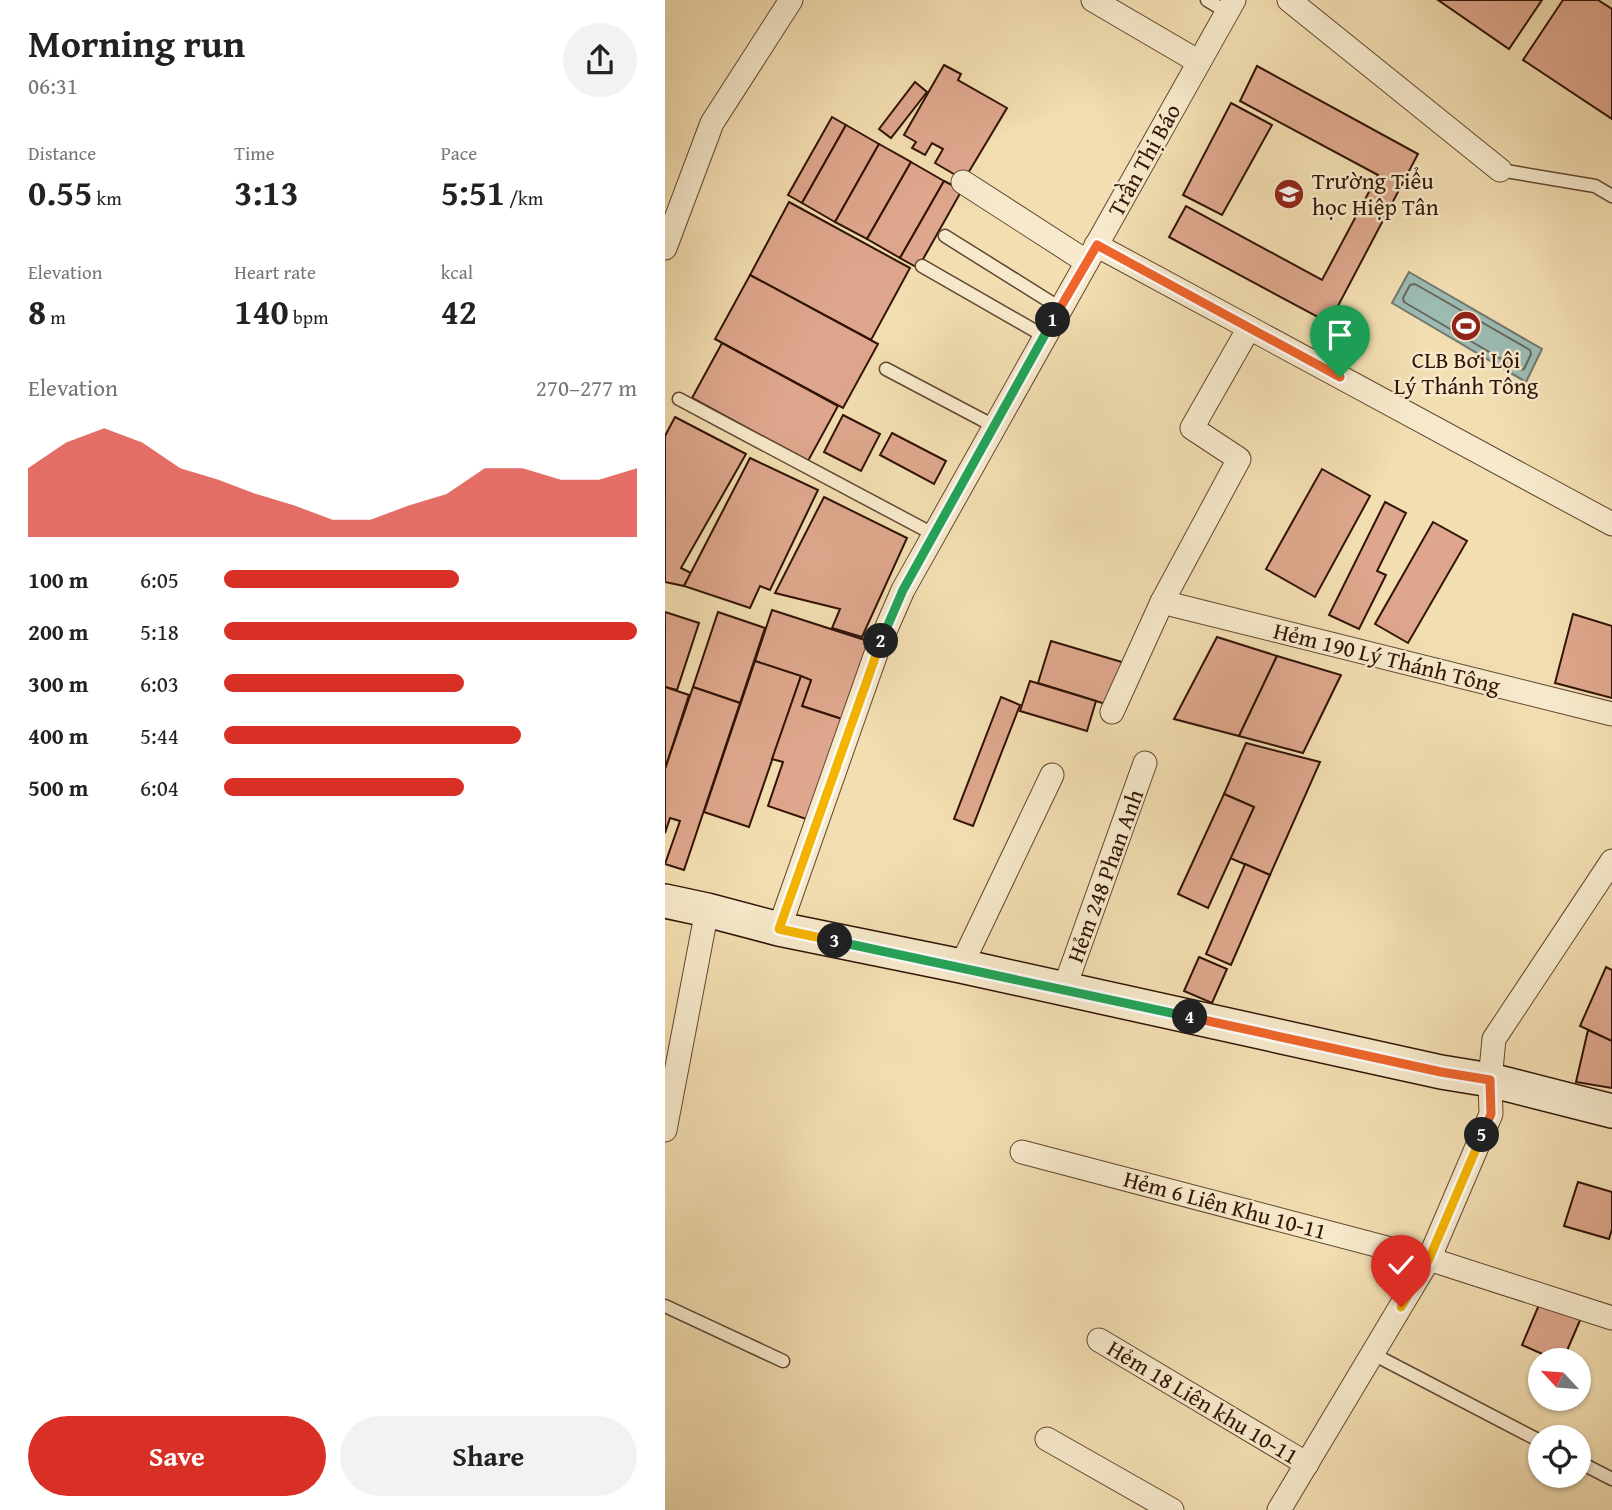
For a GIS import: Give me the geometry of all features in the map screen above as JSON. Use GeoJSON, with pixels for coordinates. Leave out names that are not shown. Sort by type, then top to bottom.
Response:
{"type":"FeatureCollection","features":[{"type":"Feature","properties":{"kind":"main road"},"geometry":{"type":"LineString","coordinates":[[665,901],[779,929],[961,966],[1441,1072],[1490,1080],[1612,1111]]}},
{"type":"Feature","properties":{"kind":"street"},"geometry":{"type":"LineString","coordinates":[[665,248],[712,122],[791,0]]}},
{"type":"Feature","properties":{"kind":"street"},"geometry":{"type":"LineString","coordinates":[[1093,0],[1199,62]]}},
{"type":"Feature","properties":{"kind":"street"},"geometry":{"type":"LineString","coordinates":[[1289,0],[1500,170]]}},
{"type":"Feature","properties":{"kind":"street","name":"Trần Thị Báo"},"geometry":{"type":"LineString","coordinates":[[779,929],[879,645],[903,590],[1230,6]]}},
{"type":"Feature","properties":{"kind":"street"},"geometry":{"type":"LineString","coordinates":[[963,182],[1092,253],[1249,328],[1612,524]]}},
{"type":"Feature","properties":{"kind":"street"},"geometry":{"type":"LineString","coordinates":[[1112,712],[1162,602],[1239,459],[1192,428],[1249,328]]}},
{"type":"Feature","properties":{"kind":"street","name":"Hẻm 190 Lý Thánh Tông"},"geometry":{"type":"LineString","coordinates":[[1162,602],[1612,714]]}},
{"type":"Feature","properties":{"kind":"street","name":"Hẻm 248 Phan Anh"},"geometry":{"type":"LineString","coordinates":[[1064,989],[1145,762]]}},
{"type":"Feature","properties":{"kind":"street"},"geometry":{"type":"LineString","coordinates":[[961,966],[1052,775]]}},
{"type":"Feature","properties":{"kind":"street"},"geometry":{"type":"LineString","coordinates":[[1279,1510],[1429,1259],[1491,1114],[1490,1080],[1494,1039],[1612,862]]}},
{"type":"Feature","properties":{"kind":"street"},"geometry":{"type":"LineString","coordinates":[[665,1130],[707,910]]}},
{"type":"Feature","properties":{"kind":"street","name":"Hẻm 6 Liên Khu 10-11"},"geometry":{"type":"LineString","coordinates":[[1022,1152],[1429,1259],[1612,1318]]}},
{"type":"Feature","properties":{"kind":"street","name":"Hẻm 18 Liên khu 10-11"},"geometry":{"type":"LineString","coordinates":[[1099,1340],[1307,1464]]}},
{"type":"Feature","properties":{"kind":"street"},"geometry":{"type":"LineString","coordinates":[[1047,1438],[1172,1510]]}},
{"type":"Feature","properties":{"kind":"lane"},"geometry":{"type":"LineString","coordinates":[[1207,0],[1230,6]]}},
{"type":"Feature","properties":{"kind":"lane"},"geometry":{"type":"LineString","coordinates":[[1500,170],[1595,186],[1612,196]]}},
{"type":"Feature","properties":{"kind":"lane"},"geometry":{"type":"LineString","coordinates":[[945,236],[1060,308]]}},
{"type":"Feature","properties":{"kind":"lane"},"geometry":{"type":"LineString","coordinates":[[922,266],[1044,336]]}},
{"type":"Feature","properties":{"kind":"lane"},"geometry":{"type":"LineString","coordinates":[[886,369],[994,426]]}},
{"type":"Feature","properties":{"kind":"lane"},"geometry":{"type":"LineString","coordinates":[[679,399],[933,534]]}},
{"type":"Feature","properties":{"kind":"lane"},"geometry":{"type":"LineString","coordinates":[[665,1306],[783,1361]]}},
{"type":"Feature","properties":{"kind":"lane"},"geometry":{"type":"LineString","coordinates":[[1373,1354],[1528,1435]]}},
{"type":"Feature","properties":{"kind":"lane"},"geometry":{"type":"LineString","coordinates":[[1591,1468],[1612,1479]]}},
{"type":"Feature","properties":{"kind":"water","name":"CLB Bơi Lội Lý Thánh Tông"},"geometry":{"type":"Polygon","coordinates":[[[1409,272],[1542,349],[1526,382],[1392,303],[1409,272]]]}},
{"type":"Feature","properties":{"kind":"building"},"geometry":{"type":"Polygon","coordinates":[[[1438,0],[1542,0],[1509,49],[1438,0]]]}},
{"type":"Feature","properties":{"kind":"building"},"geometry":{"type":"Polygon","coordinates":[[[1563,0],[1598,0],[1612,9],[1612,119],[1523,60],[1563,0]]]}},
{"type":"Feature","properties":{"kind":"building"},"geometry":{"type":"Polygon","coordinates":[[[944,65],[961,74],[958,80],[1007,108],[964,180],[935,163],[943,149],[932,143],[925,155],[912,148],[916,142],[904,135],[944,65]]]}},
{"type":"Feature","properties":{"kind":"building","name":"Trường Tiểu học Hiệp Tân"},"geometry":{"type":"Polygon","coordinates":[[[1257,66],[1418,154],[1329,323],[1169,237],[1186,206],[1322,280],[1378,175],[1240,101],[1257,66]]]}},
{"type":"Feature","properties":{"kind":"building"},"geometry":{"type":"Polygon","coordinates":[[[915,82],[927,92],[891,138],[879,129],[915,82]]]}},
{"type":"Feature","properties":{"kind":"building","name":"Trường Tiểu học Hiệp Tân"},"geometry":{"type":"Polygon","coordinates":[[[1231,103],[1272,125],[1222,215],[1183,195],[1231,103]]]}},
{"type":"Feature","properties":{"kind":"building"},"geometry":{"type":"Polygon","coordinates":[[[832,117],[846,125],[802,203],[788,195],[832,117]]]}},
{"type":"Feature","properties":{"kind":"building"},"geometry":{"type":"Polygon","coordinates":[[[846,125],[879,144],[835,222],[802,203],[846,125]]]}},
{"type":"Feature","properties":{"kind":"building"},"geometry":{"type":"Polygon","coordinates":[[[879,144],[911,162],[867,239],[835,222],[879,144]]]}},
{"type":"Feature","properties":{"kind":"building"},"geometry":{"type":"Polygon","coordinates":[[[911,162],[944,181],[900,258],[867,239],[911,162]]]}},
{"type":"Feature","properties":{"kind":"building"},"geometry":{"type":"Polygon","coordinates":[[[944,181],[962,190],[918,268],[900,258],[944,181]]]}},
{"type":"Feature","properties":{"kind":"building"},"geometry":{"type":"Polygon","coordinates":[[[789,202],[910,268],[871,340],[750,275],[789,202]]]}},
{"type":"Feature","properties":{"kind":"building"},"geometry":{"type":"Polygon","coordinates":[[[750,275],[878,344],[843,408],[715,339],[750,275]]]}},
{"type":"Feature","properties":{"kind":"building"},"geometry":{"type":"Polygon","coordinates":[[[722,343],[838,406],[808,461],[692,398],[722,343]]]}},
{"type":"Feature","properties":{"kind":"building"},"geometry":{"type":"Polygon","coordinates":[[[843,415],[880,434],[861,471],[824,452],[843,415]]]}},
{"type":"Feature","properties":{"kind":"building"},"geometry":{"type":"Polygon","coordinates":[[[675,417],[746,454],[681,568],[691,573],[684,586],[665,582],[665,436],[675,417]]]}},
{"type":"Feature","properties":{"kind":"building"},"geometry":{"type":"Polygon","coordinates":[[[892,433],[946,461],[934,484],[880,455],[892,433]]]}},
{"type":"Feature","properties":{"kind":"building"},"geometry":{"type":"Polygon","coordinates":[[[750,458],[818,490],[770,590],[760,586],[750,608],[684,586],[750,458]]]}},
{"type":"Feature","properties":{"kind":"building"},"geometry":{"type":"Polygon","coordinates":[[[1322,469],[1370,496],[1315,597],[1266,569],[1322,469]]]}},
{"type":"Feature","properties":{"kind":"building"},"geometry":{"type":"Polygon","coordinates":[[[824,497],[907,538],[862,637],[832,628],[840,609],[775,593],[824,497]]]}},
{"type":"Feature","properties":{"kind":"building"},"geometry":{"type":"Polygon","coordinates":[[[1385,502],[1406,513],[1377,571],[1386,575],[1359,629],[1329,615],[1385,502]]]}},
{"type":"Feature","properties":{"kind":"building"},"geometry":{"type":"Polygon","coordinates":[[[1433,522],[1467,541],[1408,643],[1375,624],[1433,522]]]}},
{"type":"Feature","properties":{"kind":"building"},"geometry":{"type":"Polygon","coordinates":[[[772,610],[871,642],[845,720],[802,706],[811,680],[755,661],[772,610]]]}},
{"type":"Feature","properties":{"kind":"building"},"geometry":{"type":"Polygon","coordinates":[[[665,612],[699,623],[677,690],[665,687],[665,612]]]}},
{"type":"Feature","properties":{"kind":"building"},"geometry":{"type":"Polygon","coordinates":[[[718,612],[765,628],[740,703],[693,687],[718,612]]]}},
{"type":"Feature","properties":{"kind":"building"},"geometry":{"type":"Polygon","coordinates":[[[1573,614],[1612,626],[1612,698],[1555,683],[1573,614]]]}},
{"type":"Feature","properties":{"kind":"building"},"geometry":{"type":"Polygon","coordinates":[[[1217,637],[1277,656],[1239,736],[1174,719],[1217,637]]]}},
{"type":"Feature","properties":{"kind":"building"},"geometry":{"type":"Polygon","coordinates":[[[1051,641],[1125,663],[1112,706],[1038,683],[1051,641]]]}},
{"type":"Feature","properties":{"kind":"building"},"geometry":{"type":"Polygon","coordinates":[[[1277,656],[1341,675],[1303,753],[1239,736],[1277,656]]]}},
{"type":"Feature","properties":{"kind":"building"},"geometry":{"type":"Polygon","coordinates":[[[755,661],[801,676],[749,827],[704,812],[755,661]]]}},
{"type":"Feature","properties":{"kind":"building"},"geometry":{"type":"Polygon","coordinates":[[[801,676],[811,680],[802,706],[845,720],[812,821],[768,806],[783,762],[772,759],[801,676]]]}},
{"type":"Feature","properties":{"kind":"building"},"geometry":{"type":"Polygon","coordinates":[[[1030,681],[1096,701],[1087,731],[1020,711],[1030,681]]]}},
{"type":"Feature","properties":{"kind":"building"},"geometry":{"type":"Polygon","coordinates":[[[665,687],[689,695],[665,769],[665,687]]]}},
{"type":"Feature","properties":{"kind":"building"},"geometry":{"type":"Polygon","coordinates":[[[693,687],[740,703],[684,870],[665,864],[680,821],[670,818],[665,833],[665,769],[693,687]]]}},
{"type":"Feature","properties":{"kind":"building"},"geometry":{"type":"Polygon","coordinates":[[[1001,697],[1020,705],[973,826],[954,819],[1001,697]]]}},
{"type":"Feature","properties":{"kind":"building"},"geometry":{"type":"Polygon","coordinates":[[[1246,743],[1320,762],[1270,875],[1230,858],[1254,807],[1224,794],[1246,743]]]}},
{"type":"Feature","properties":{"kind":"building"},"geometry":{"type":"Polygon","coordinates":[[[1224,794],[1254,807],[1208,908],[1178,894],[1224,794]]]}},
{"type":"Feature","properties":{"kind":"building"},"geometry":{"type":"Polygon","coordinates":[[[1245,864],[1270,875],[1231,965],[1206,954],[1245,864]]]}},
{"type":"Feature","properties":{"kind":"building"},"geometry":{"type":"Polygon","coordinates":[[[1199,957],[1227,969],[1212,1003],[1184,991],[1199,957]]]}},
{"type":"Feature","properties":{"kind":"building"},"geometry":{"type":"Polygon","coordinates":[[[1606,967],[1612,970],[1612,1041],[1580,1026],[1606,967]]]}},
{"type":"Feature","properties":{"kind":"building"},"geometry":{"type":"Polygon","coordinates":[[[1588,1030],[1612,1041],[1612,1088],[1576,1082],[1588,1030]]]}},
{"type":"Feature","properties":{"kind":"building"},"geometry":{"type":"Polygon","coordinates":[[[1578,1182],[1612,1192],[1612,1229],[1609,1239],[1564,1226],[1578,1182]]]}},
{"type":"Feature","properties":{"kind":"building"},"geometry":{"type":"Polygon","coordinates":[[[1541,1300],[1581,1318],[1568,1348],[1529,1348],[1522,1345],[1541,1300]]]}},
{"type":"Feature","properties":{"kind":"place","name":"Trường Tiểu học Hiệp Tân"},"geometry":{"type":"Point","coordinates":[1289,194]}},
{"type":"Feature","properties":{"kind":"place","name":"CLB Bơi Lội Lý Thánh Tông"},"geometry":{"type":"Point","coordinates":[1466,326]}},
{"type":"Feature","properties":{"kind":"route"},"geometry":{"type":"LineString","coordinates":[[1340,377],[1097,245],[903,590],[879,645],[779,929],[961,966],[1441,1072],[1490,1080],[1491,1114],[1429,1259],[1401,1307]]}}]}
